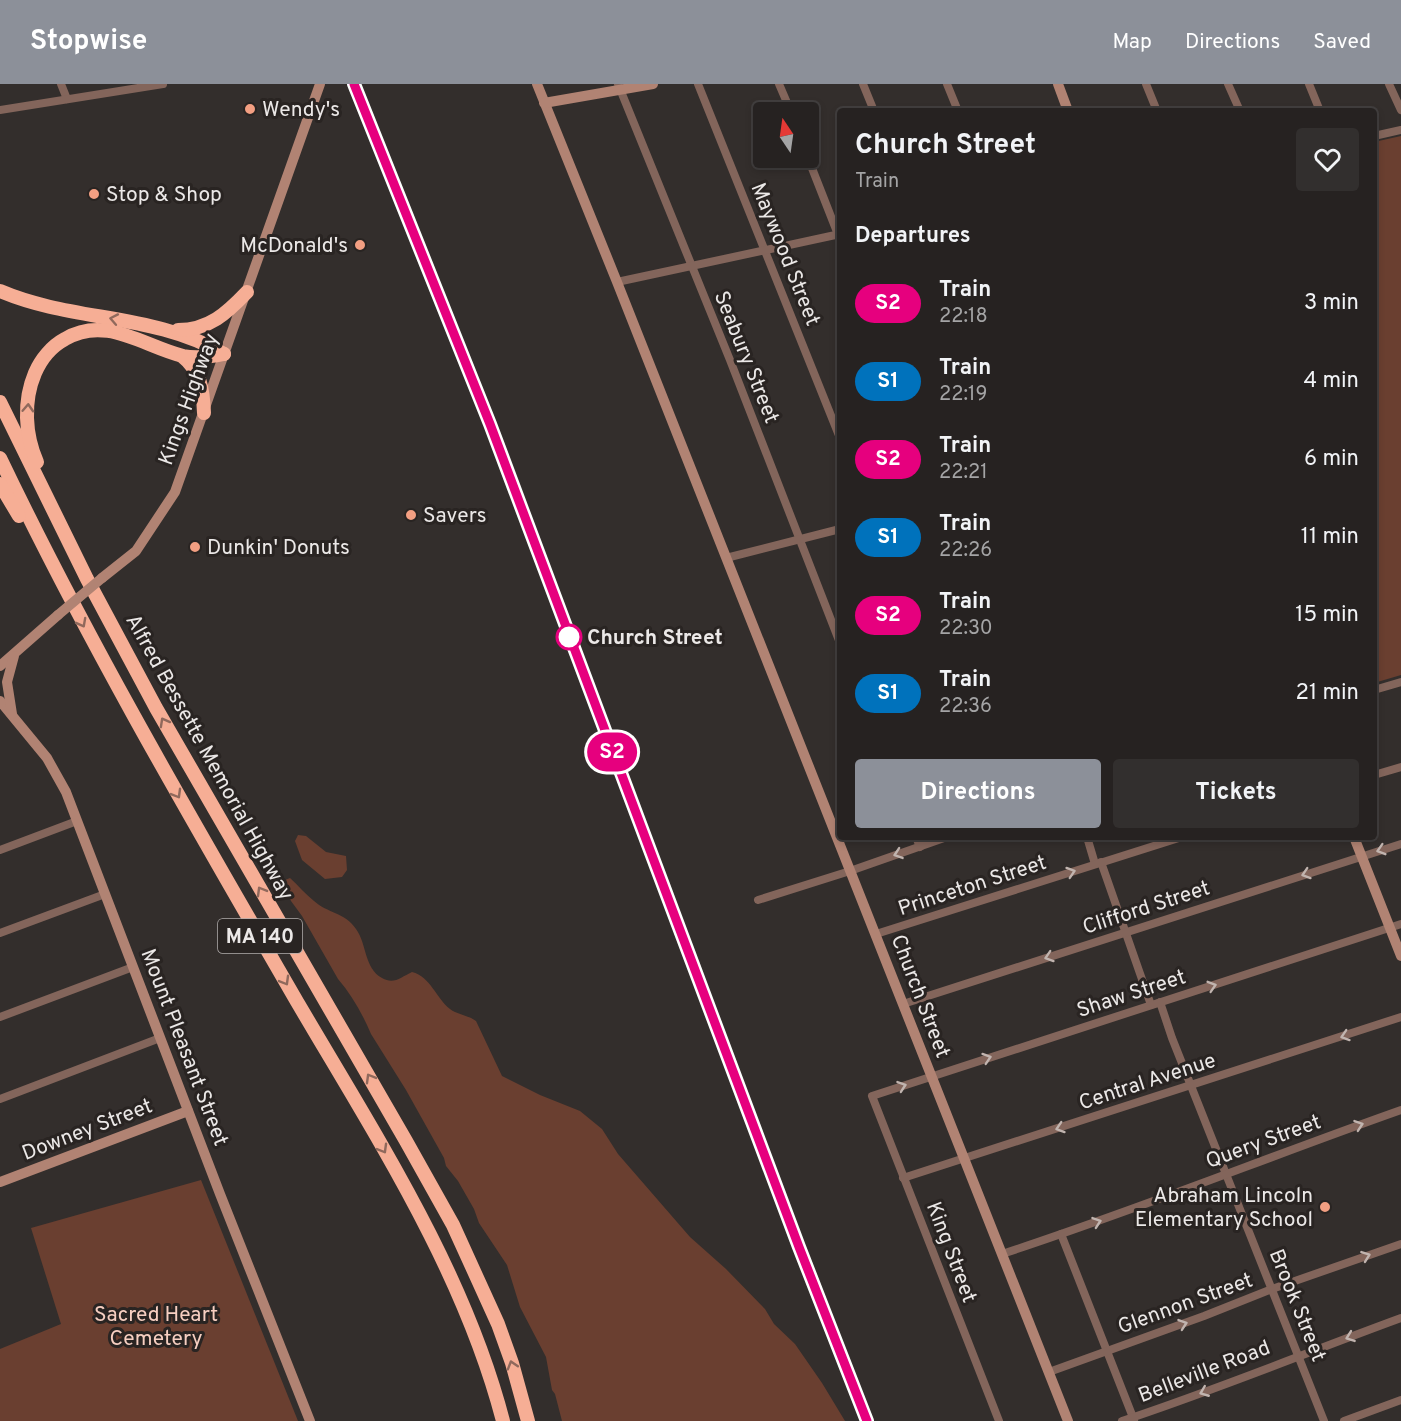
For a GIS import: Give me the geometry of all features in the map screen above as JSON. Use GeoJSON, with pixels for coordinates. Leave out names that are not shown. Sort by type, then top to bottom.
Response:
{"type":"FeatureCollection","features":[{"type":"Feature","properties":{"kind":"highway"},"geometry":{"type":"LineString","coordinates":[[0,291],[38,303],[171,330],[199,340],[224,354]]}},
{"type":"Feature","properties":{"kind":"highway"},"geometry":{"type":"LineString","coordinates":[[171,330],[189,330],[216,321],[247,292]]}},
{"type":"Feature","properties":{"kind":"highway"},"geometry":{"type":"LineString","coordinates":[[69,543],[31,444],[28,430],[28,402],[36,370],[47,354],[71,335],[94,329],[126,335],[182,356],[199,358],[224,354]]}},
{"type":"Feature","properties":{"kind":"highway"},"geometry":{"type":"LineString","coordinates":[[182,356],[194,368],[200,380],[204,413]]}},
{"type":"Feature","properties":{"kind":"highway","name":"Alfred Bessette Memorial Highway"},"geometry":{"type":"LineString","coordinates":[[0,402],[69,543],[168,730],[442,1203],[498,1324],[512,1363],[528,1421]]}},
{"type":"Feature","properties":{"kind":"highway","name":"Alfred Bessette Memorial Highway"},"geometry":{"type":"LineString","coordinates":[[0,458],[56,574],[173,787],[417,1210],[475,1334],[503,1421]]}},
{"type":"Feature","properties":{"kind":"highway"},"geometry":{"type":"LineString","coordinates":[[0,484],[56,574]]}},
{"type":"Feature","properties":{"kind":"main road","name":"Kings Highway"},"geometry":{"type":"LineString","coordinates":[[0,666],[136,551],[166,507],[182,474],[320,84]]}},
{"type":"Feature","properties":{"kind":"main road","name":"Church Street"},"geometry":{"type":"LineString","coordinates":[[537,84],[837,838]]}},
{"type":"Feature","properties":{"kind":"main road"},"geometry":{"type":"LineString","coordinates":[[544,103],[620,87],[653,84]]}},
{"type":"Feature","properties":{"kind":"main road"},"geometry":{"type":"LineString","coordinates":[[1058,84],[1067,108]]}},
{"type":"Feature","properties":{"kind":"main road"},"geometry":{"type":"LineString","coordinates":[[12,716],[7,682],[15,653]]}},
{"type":"Feature","properties":{"kind":"main road","name":"Mount Pleasant Street"},"geometry":{"type":"LineString","coordinates":[[0,701],[53,766],[77,821],[188,1112],[310,1421]]}},
{"type":"Feature","properties":{"kind":"main road","name":"Church Street"},"geometry":{"type":"LineString","coordinates":[[838,840],[1068,1421]]}},
{"type":"Feature","properties":{"kind":"main road"},"geometry":{"type":"LineString","coordinates":[[1355,840],[1401,956]]}},
{"type":"Feature","properties":{"kind":"main road","name":"Downey Street"},"geometry":{"type":"LineString","coordinates":[[0,1182],[188,1112]]}},
{"type":"Feature","properties":{"kind":"street"},"geometry":{"type":"LineString","coordinates":[[61,84],[67,99]]}},
{"type":"Feature","properties":{"kind":"street"},"geometry":{"type":"LineString","coordinates":[[0,110],[164,84]]}},
{"type":"Feature","properties":{"kind":"street","name":"Maywood Street"},"geometry":{"type":"LineString","coordinates":[[699,84],[837,431]]}},
{"type":"Feature","properties":{"kind":"street"},"geometry":{"type":"LineString","coordinates":[[779,84],[787,102]]}},
{"type":"Feature","properties":{"kind":"street"},"geometry":{"type":"LineString","coordinates":[[863,84],[873,108]]}},
{"type":"Feature","properties":{"kind":"street"},"geometry":{"type":"LineString","coordinates":[[947,84],[957,108]]}},
{"type":"Feature","properties":{"kind":"street"},"geometry":{"type":"LineString","coordinates":[[1146,84],[1156,108]]}},
{"type":"Feature","properties":{"kind":"street"},"geometry":{"type":"LineString","coordinates":[[1228,84],[1239,108]]}},
{"type":"Feature","properties":{"kind":"street"},"geometry":{"type":"LineString","coordinates":[[1309,84],[1319,108]]}},
{"type":"Feature","properties":{"kind":"street"},"geometry":{"type":"LineString","coordinates":[[1389,84],[1401,110]]}},
{"type":"Feature","properties":{"kind":"street","name":"Seabury Street"},"geometry":{"type":"LineString","coordinates":[[620,87],[837,635]]}},
{"type":"Feature","properties":{"kind":"street"},"geometry":{"type":"LineString","coordinates":[[1377,135],[1401,130]]}},
{"type":"Feature","properties":{"kind":"street"},"geometry":{"type":"LineString","coordinates":[[812,168],[837,231]]}},
{"type":"Feature","properties":{"kind":"street"},"geometry":{"type":"LineString","coordinates":[[617,282],[764,249],[837,236]]}},
{"type":"Feature","properties":{"kind":"street"},"geometry":{"type":"LineString","coordinates":[[726,558],[837,530]]}},
{"type":"Feature","properties":{"kind":"street"},"geometry":{"type":"LineString","coordinates":[[1377,689],[1401,682]]}},
{"type":"Feature","properties":{"kind":"street"},"geometry":{"type":"LineString","coordinates":[[1377,774],[1401,767]]}},
{"type":"Feature","properties":{"kind":"street"},"geometry":{"type":"LineString","coordinates":[[0,850],[77,821]]}},
{"type":"Feature","properties":{"kind":"street"},"geometry":{"type":"LineString","coordinates":[[917,840],[920,847]]}},
{"type":"Feature","properties":{"kind":"street"},"geometry":{"type":"LineString","coordinates":[[758,900],[938,840]]}},
{"type":"Feature","properties":{"kind":"street"},"geometry":{"type":"LineString","coordinates":[[1088,840],[1151,1005]]}},
{"type":"Feature","properties":{"kind":"street","name":"Princeton Street"},"geometry":{"type":"LineString","coordinates":[[876,934],[1172,840]]}},
{"type":"Feature","properties":{"kind":"street","name":"Clifford Street"},"geometry":{"type":"LineString","coordinates":[[903,1004],[1401,844]]}},
{"type":"Feature","properties":{"kind":"street"},"geometry":{"type":"LineString","coordinates":[[0,933],[105,894]]}},
{"type":"Feature","properties":{"kind":"street","name":"Shaw Street"},"geometry":{"type":"LineString","coordinates":[[872,1096],[1401,924]]}},
{"type":"Feature","properties":{"kind":"street"},"geometry":{"type":"LineString","coordinates":[[0,1017],[133,967]]}},
{"type":"Feature","properties":{"kind":"street","name":"Brook Street"},"geometry":{"type":"LineString","coordinates":[[1160,1002],[1172,1038],[1324,1421]]}},
{"type":"Feature","properties":{"kind":"street","name":"Central Avenue"},"geometry":{"type":"LineString","coordinates":[[903,1178],[1401,1017]]}},
{"type":"Feature","properties":{"kind":"street"},"geometry":{"type":"LineString","coordinates":[[0,1099],[160,1038]]}},
{"type":"Feature","properties":{"kind":"street","name":"King Street"},"geometry":{"type":"LineString","coordinates":[[872,1096],[999,1421]]}},
{"type":"Feature","properties":{"kind":"street","name":"Query Street"},"geometry":{"type":"LineString","coordinates":[[1002,1254],[1142,1206],[1401,1110]]}},
{"type":"Feature","properties":{"kind":"street"},"geometry":{"type":"LineString","coordinates":[[1061,1234],[1133,1419]]}},
{"type":"Feature","properties":{"kind":"street","name":"Glennon Street"},"geometry":{"type":"LineString","coordinates":[[1049,1372],[1401,1244]]}},
{"type":"Feature","properties":{"kind":"street","name":"Belleville Road"},"geometry":{"type":"LineString","coordinates":[[1122,1421],[1133,1419],[1401,1318]]}},
{"type":"Feature","properties":{"kind":"street"},"geometry":{"type":"LineString","coordinates":[[1344,1421],[1401,1400]]}},
{"type":"Feature","properties":{"kind":"green space"},"geometry":{"type":"Polygon","coordinates":[[[1401,136],[1401,675],[1377,682],[1377,141],[1401,136]]]}},
{"type":"Feature","properties":{"kind":"green space"},"geometry":{"type":"Polygon","coordinates":[[[298,835],[306,836],[326,852],[346,856],[347,870],[342,877],[325,879],[302,860],[295,841],[298,835]]]}},
{"type":"Feature","properties":{"kind":"green space"},"geometry":{"type":"Polygon","coordinates":[[[290,878],[319,905],[342,916],[352,924],[360,935],[369,962],[376,974],[390,981],[412,972],[424,978],[450,1009],[476,1021],[502,1076],[580,1111],[602,1129],[618,1154],[690,1237],[726,1269],[765,1309],[774,1324],[795,1344],[845,1421],[562,1421],[552,1390],[546,1357],[520,1307],[507,1265],[479,1223],[458,1181],[446,1166],[444,1158],[371,1034],[357,1005],[338,979],[291,901],[285,888],[285,880],[290,878]]]}},
{"type":"Feature","properties":{"kind":"green space","name":"Sacred Heart Cemetery"},"geometry":{"type":"Polygon","coordinates":[[[201,1180],[298,1421],[0,1421],[0,1349],[61,1324],[31,1228],[201,1180]]]}},
{"type":"Feature","properties":{"kind":"railway"},"geometry":{"type":"LineString","coordinates":[[354,84],[490,424],[792,1229],[867,1421]]}},
{"type":"Feature","properties":{"kind":"train","name":"S2"},"geometry":{"type":"LineString","coordinates":[[354,84],[490,424],[799,1247],[867,1421]]}},
{"type":"Feature","properties":{"kind":"place","name":"Wendy's"},"geometry":{"type":"Point","coordinates":[250,109]}},
{"type":"Feature","properties":{"kind":"place","name":"Stop & Shop"},"geometry":{"type":"Point","coordinates":[94,194]}},
{"type":"Feature","properties":{"kind":"place","name":"McDonald's"},"geometry":{"type":"Point","coordinates":[360,245]}},
{"type":"Feature","properties":{"kind":"place","name":"Savers"},"geometry":{"type":"Point","coordinates":[411,515]}},
{"type":"Feature","properties":{"kind":"place","name":"Dunkin' Donuts"},"geometry":{"type":"Point","coordinates":[195,547]}},
{"type":"Feature","properties":{"kind":"place","name":"Church Street"},"geometry":{"type":"Point","coordinates":[569,637]}},
{"type":"Feature","properties":{"kind":"place","name":"Abraham Lincoln Elementary School"},"geometry":{"type":"Point","coordinates":[1325,1207]}}]}
